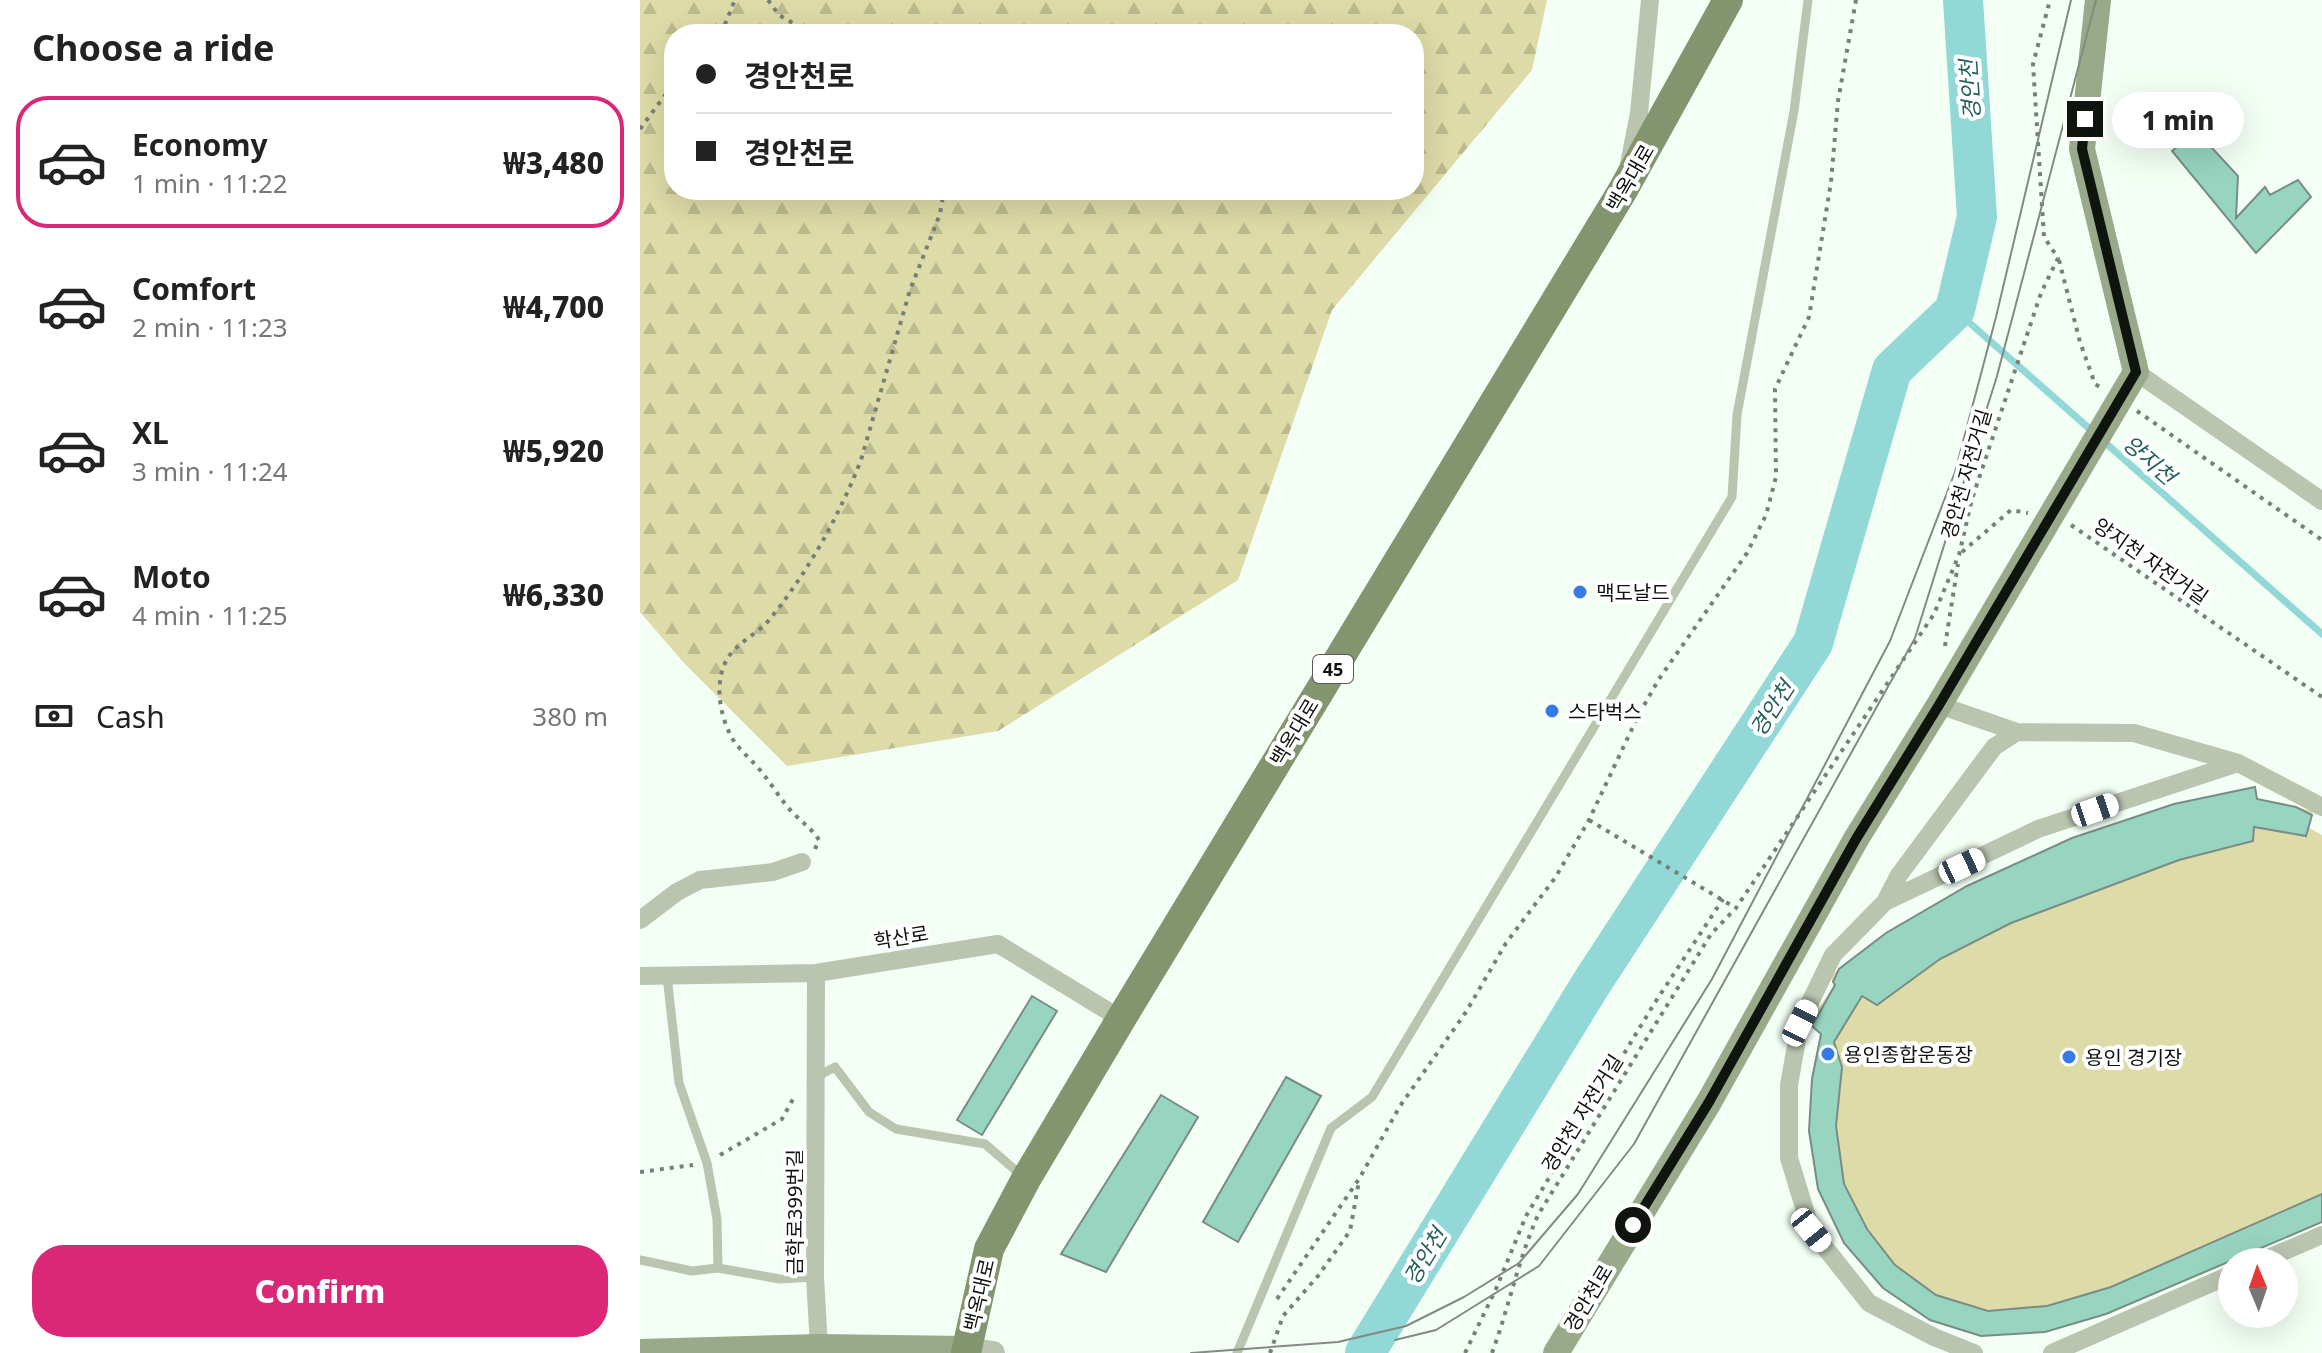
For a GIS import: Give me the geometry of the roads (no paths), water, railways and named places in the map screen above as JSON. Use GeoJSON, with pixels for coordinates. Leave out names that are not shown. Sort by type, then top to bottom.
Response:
{"type":"FeatureCollection","features":[{"type":"Feature","properties":{"kind":"main road","name":"백옥대로"},"geometry":{"type":"LineString","coordinates":[[976,1352],[989,1249],[1026,1179],[1623,190],[1728,0]]}},
{"type":"Feature","properties":{"kind":"main road"},"geometry":{"type":"LineString","coordinates":[[2098,0],[2082,149],[2130,382]]}},
{"type":"Feature","properties":{"kind":"main road","name":"경안천로"},"geometry":{"type":"LineString","coordinates":[[1556,1353],[1709,1102],[1856,839],[1944,697],[2130,382]]}},
{"type":"Feature","properties":{"kind":"main road"},"geometry":{"type":"LineString","coordinates":[[640,1352],[819,1347],[976,1352]]}},
{"type":"Feature","properties":{"kind":"street"},"geometry":{"type":"LineString","coordinates":[[1623,190],[1639,113],[1650,0]]}},
{"type":"Feature","properties":{"kind":"street"},"geometry":{"type":"LineString","coordinates":[[2130,382],[2322,501]]}},
{"type":"Feature","properties":{"kind":"street"},"geometry":{"type":"LineString","coordinates":[[1944,697],[2017,732],[2134,733],[2238,763],[2322,807]]}},
{"type":"Feature","properties":{"kind":"street"},"geometry":{"type":"LineString","coordinates":[[1974,1353],[1934,1337],[1869,1303],[1811,1230],[1789,1158],[1789,1085],[1800,1023],[1833,955],[1885,902],[1899,875],[1994,747],[2017,732]]}},
{"type":"Feature","properties":{"kind":"street"},"geometry":{"type":"LineString","coordinates":[[1885,902],[2038,829],[2238,763]]}},
{"type":"Feature","properties":{"kind":"street"},"geometry":{"type":"LineString","coordinates":[[640,920],[677,892],[700,880],[773,872],[802,862]]}},
{"type":"Feature","properties":{"kind":"street","name":"학산로"},"geometry":{"type":"LineString","coordinates":[[640,976],[816,973],[998,944],[1121,1019]]}},
{"type":"Feature","properties":{"kind":"street","name":"금학로399번길"},"geometry":{"type":"LineString","coordinates":[[816,973],[815,1277],[819,1347]]}},
{"type":"Feature","properties":{"kind":"street"},"geometry":{"type":"LineString","coordinates":[[2292,1248],[2322,1235]]}},
{"type":"Feature","properties":{"kind":"street"},"geometry":{"type":"LineString","coordinates":[[2052,1353],[2218,1280]]}},
{"type":"Feature","properties":{"kind":"lane"},"geometry":{"type":"LineString","coordinates":[[1237,1353],[1331,1128],[1372,1097],[1732,497],[1737,415],[1794,111],[1808,0]]}},
{"type":"Feature","properties":{"kind":"lane"},"geometry":{"type":"LineString","coordinates":[[667,976],[679,1083],[707,1163],[717,1219],[718,1268]]}},
{"type":"Feature","properties":{"kind":"lane"},"geometry":{"type":"LineString","coordinates":[[816,1084],[835,1067],[869,1112],[896,1129],[985,1144],[1026,1179]]}},
{"type":"Feature","properties":{"kind":"lane"},"geometry":{"type":"LineString","coordinates":[[640,1260],[692,1271],[718,1268],[780,1279],[815,1277]]}},
{"type":"Feature","properties":{"kind":"waterway","name":"경안천"},"geometry":{"type":"LineString","coordinates":[[1365,1353],[1591,984],[1813,643],[1892,370],[1955,310],[1977,217],[1963,0]]}},
{"type":"Feature","properties":{"kind":"waterway","name":"양지천"},"geometry":{"type":"LineString","coordinates":[[1955,310],[2322,634]]}},
{"type":"Feature","properties":{"kind":"tram line"},"geometry":{"type":"LineString","coordinates":[[1191,1353],[1338,1342],[1406,1326],[1464,1297],[1519,1263],[1578,1194],[1712,979],[1890,641],[1955,472],[1996,317],[2071,0]]}},
{"type":"Feature","properties":{"kind":"tram line"},"geometry":{"type":"LineString","coordinates":[[1395,1340],[1436,1330],[1539,1266],[1634,1144],[1915,638],[1997,376],[2096,0]]}},
{"type":"Feature","properties":{"kind":"place","name":"맥도날드"},"geometry":{"type":"Point","coordinates":[1580,592]}},
{"type":"Feature","properties":{"kind":"place","name":"스타벅스"},"geometry":{"type":"Point","coordinates":[1552,711]}},
{"type":"Feature","properties":{"kind":"place","name":"용인종합운동장"},"geometry":{"type":"Point","coordinates":[1828,1054]}},
{"type":"Feature","properties":{"kind":"place","name":"용인 경기장"},"geometry":{"type":"Point","coordinates":[2069,1057]}}]}
